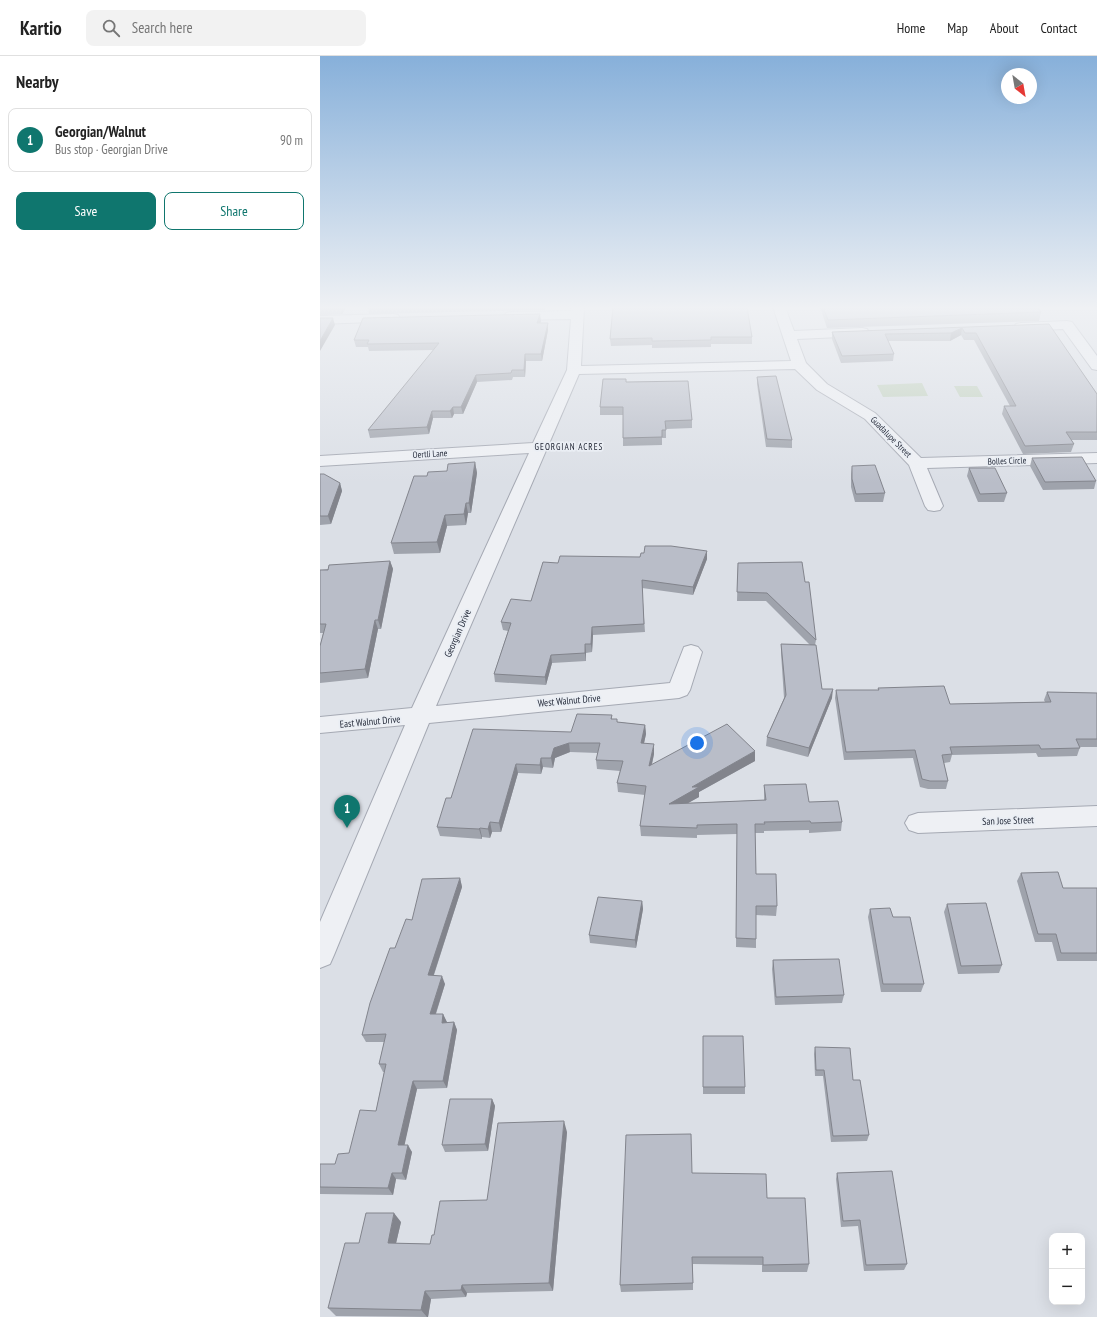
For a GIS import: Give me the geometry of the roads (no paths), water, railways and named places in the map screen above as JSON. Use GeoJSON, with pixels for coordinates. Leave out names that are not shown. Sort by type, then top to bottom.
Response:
{"type":"FeatureCollection","features":[{"type":"Feature","properties":{"kind":"street","name":"Georgian Drive"},"geometry":{"type":"LineString","coordinates":[[320,955],[420,716],[574,370],[574,366]]}},
{"type":"Feature","properties":{"kind":"street"},"geometry":{"type":"LineString","coordinates":[[574,370],[761,366]]}},
{"type":"Feature","properties":{"kind":"street","name":"Guadalupe Street"},"geometry":{"type":"LineString","coordinates":[[800,366],[822,387],[870,416],[917,463],[934,506]]}},
{"type":"Feature","properties":{"kind":"street","name":"Oertli Lane"},"geometry":{"type":"LineString","coordinates":[[320,461],[539,448]]}},
{"type":"Feature","properties":{"kind":"street","name":"Bolles Circle"},"geometry":{"type":"LineString","coordinates":[[917,463],[1097,458]]}},
{"type":"Feature","properties":{"kind":"street","name":"West Walnut Drive"},"geometry":{"type":"LineString","coordinates":[[420,716],[680,690],[691,652]]}},
{"type":"Feature","properties":{"kind":"street","name":"East Walnut Drive"},"geometry":{"type":"LineString","coordinates":[[320,725],[420,716]]}},
{"type":"Feature","properties":{"kind":"street","name":"San Jose Street"},"geometry":{"type":"LineString","coordinates":[[918,823],[1097,816]]}},
{"type":"Feature","properties":{"kind":"place","name":"Georgian/Walnut"},"geometry":{"type":"Point","coordinates":[347,828]}},
{"type":"Feature","properties":{"kind":"district","name":"GEORGIAN ACRES"},"geometry":{"type":"Point","coordinates":[569,447]}}]}
